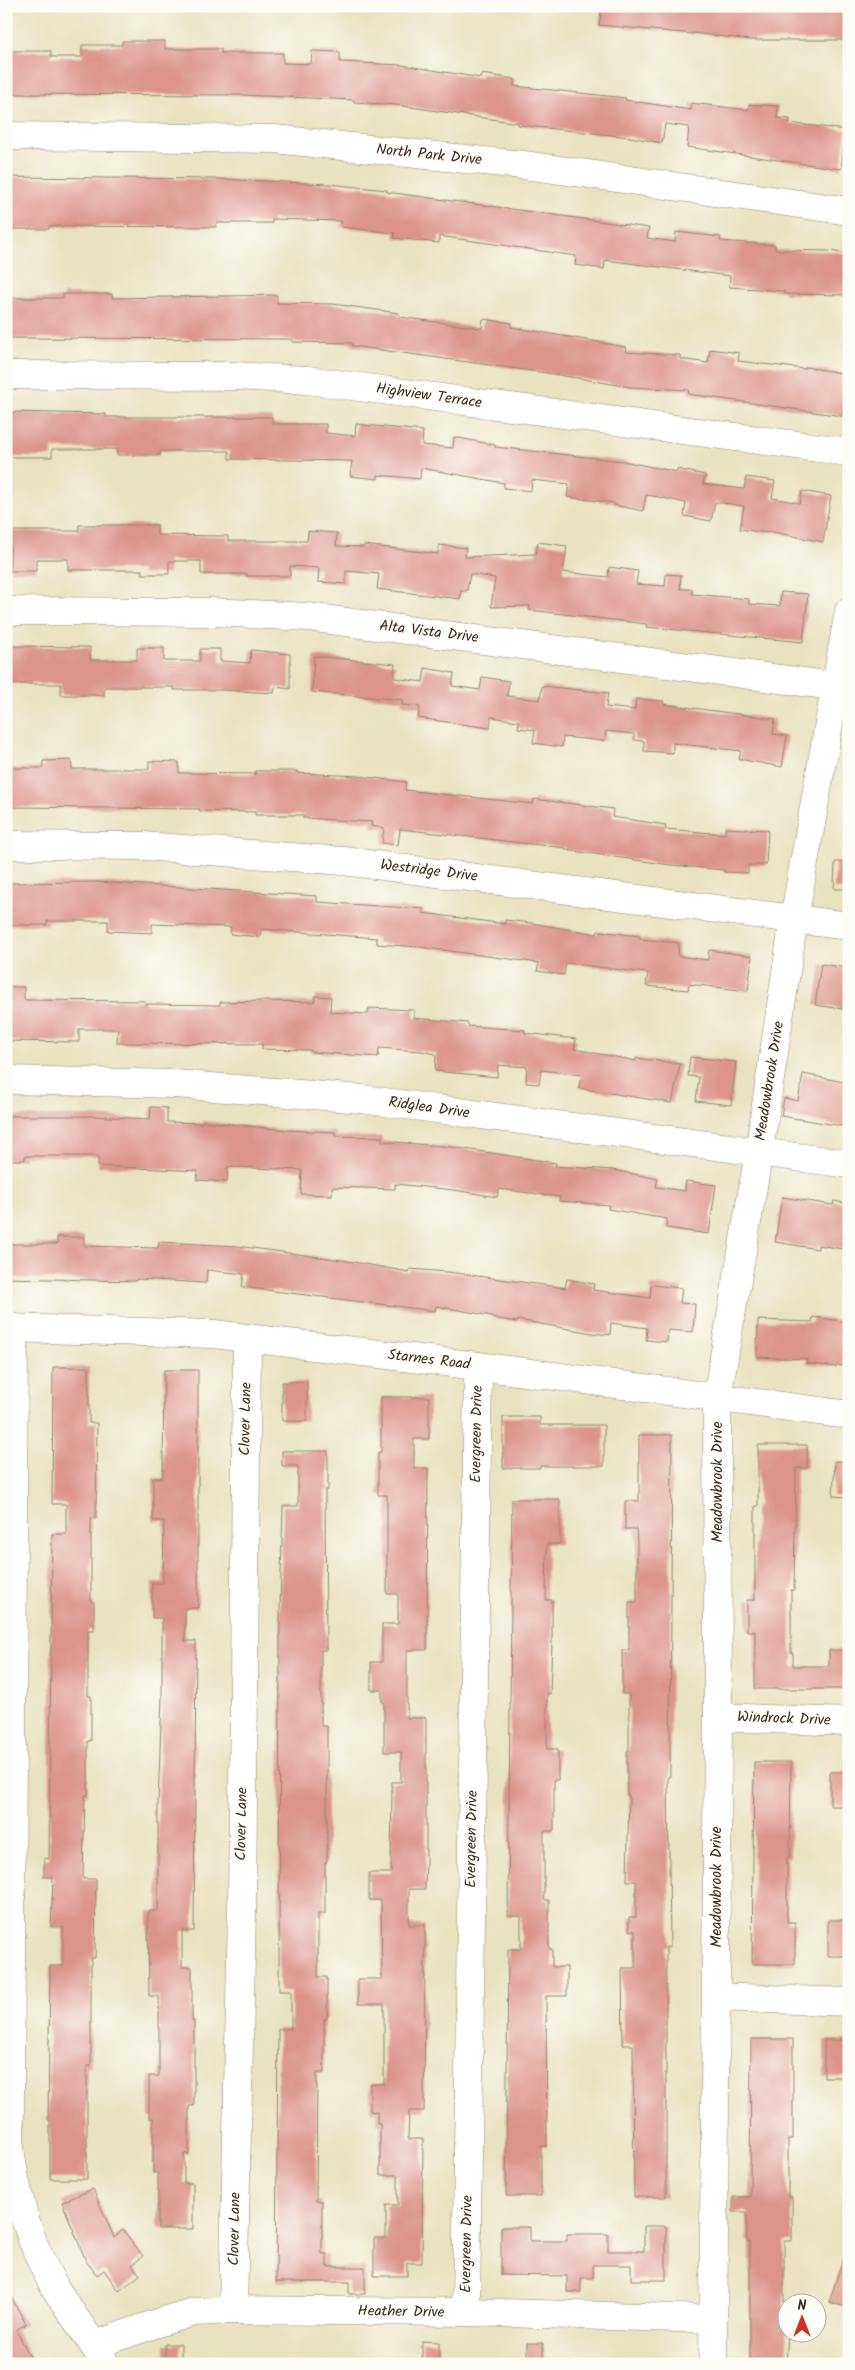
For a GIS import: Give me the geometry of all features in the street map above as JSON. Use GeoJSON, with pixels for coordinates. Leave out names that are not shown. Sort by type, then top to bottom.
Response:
{"type":"FeatureCollection","features":[{"type":"Feature","properties":{"kind":"street","name":"North Park Drive"},"geometry":{"type":"LineString","coordinates":[[6,136],[275,139],[532,166],[849,211]]}},
{"type":"Feature","properties":{"kind":"street","name":"Highview Terrace"},"geometry":{"type":"LineString","coordinates":[[6,374],[236,376],[307,380],[849,452]]}},
{"type":"Feature","properties":{"kind":"street","name":"Alta Vista Drive"},"geometry":{"type":"LineString","coordinates":[[6,611],[212,612],[308,617],[842,688]]}},
{"type":"Feature","properties":{"kind":"street","name":"Meadowbrook Drive"},"geometry":{"type":"LineString","coordinates":[[713,2364],[718,1717],[718,1398],[759,1152],[794,919],[842,688],[849,611]]}},
{"type":"Feature","properties":{"kind":"street","name":"Westridge Drive"},"geometry":{"type":"LineString","coordinates":[[6,845],[144,846],[344,861],[849,926]]}},
{"type":"Feature","properties":{"kind":"street","name":"Ridglea Drive"},"geometry":{"type":"LineString","coordinates":[[6,1080],[174,1084],[362,1099],[849,1164]]}},
{"type":"Feature","properties":{"kind":"street","name":"Starnes Road"},"geometry":{"type":"LineString","coordinates":[[10,1328],[214,1334],[478,1366],[849,1416]]}},
{"type":"Feature","properties":{"kind":"street"},"geometry":{"type":"LineString","coordinates":[[10,1328],[10,2148],[14,2182],[29,2233],[54,2286],[100,2355]]}},
{"type":"Feature","properties":{"kind":"street","name":"Clover Lane"},"geometry":{"type":"LineString","coordinates":[[233,2310],[242,1921],[247,1338]]}},
{"type":"Feature","properties":{"kind":"street","name":"Evergreen Drive"},"geometry":{"type":"LineString","coordinates":[[466,2312],[478,1366]]}},
{"type":"Feature","properties":{"kind":"street","name":"Windrock Drive"},"geometry":{"type":"LineString","coordinates":[[718,1717],[849,1722]]}},
{"type":"Feature","properties":{"kind":"street"},"geometry":{"type":"LineString","coordinates":[[716,1998],[849,2002]]}},
{"type":"Feature","properties":{"kind":"street","name":"Heather Drive"},"geometry":{"type":"LineString","coordinates":[[100,2355],[160,2322],[194,2312],[233,2310],[466,2312],[713,2319]]}},
{"type":"Feature","properties":{"kind":"building"},"geometry":{"type":"Polygon","coordinates":[[[602,6],[837,6],[837,10],[849,10],[849,40],[751,40],[599,25],[602,6]]]}},
{"type":"Feature","properties":{"kind":"building"},"geometry":{"type":"Polygon","coordinates":[[[122,41],[165,41],[165,49],[221,49],[221,53],[283,53],[283,63],[311,64],[312,51],[340,52],[340,62],[402,65],[481,78],[481,74],[515,79],[514,86],[626,98],[625,100],[691,110],[691,103],[748,110],[749,104],[778,106],[777,118],[790,119],[789,123],[846,130],[841,169],[687,147],[689,127],[665,124],[662,143],[630,137],[518,125],[518,123],[397,105],[354,102],[354,100],[240,95],[8,94],[8,51],[51,51],[51,57],[82,57],[82,45],[122,45],[122,41]]]}},
{"type":"Feature","properties":{"kind":"building"},"geometry":{"type":"Polygon","coordinates":[[[6,177],[216,179],[329,184],[387,190],[387,192],[649,228],[647,238],[675,242],[676,232],[721,237],[720,241],[775,245],[775,250],[829,251],[849,254],[849,295],[784,294],[784,291],[729,287],[730,276],[605,260],[604,269],[575,265],[576,256],[439,236],[439,243],[394,238],[395,233],[341,227],[342,221],[272,219],[272,223],[216,223],[216,227],[49,226],[49,229],[6,229],[6,177]]]}},
{"type":"Feature","properties":{"kind":"building"},"geometry":{"type":"Polygon","coordinates":[[[63,294],[112,294],[112,298],[277,295],[277,303],[333,304],[399,313],[399,317],[482,328],[483,319],[512,323],[511,327],[626,347],[625,352],[680,355],[680,359],[708,363],[710,349],[739,353],[738,361],[805,369],[806,367],[848,374],[842,416],[688,394],[689,390],[630,387],[547,373],[352,346],[352,343],[292,342],[292,339],[7,338],[7,298],[63,298],[63,294]]]}},
{"type":"Feature","properties":{"kind":"building"},"geometry":{"type":"Polygon","coordinates":[[[7,412],[106,414],[106,417],[272,417],[272,424],[326,424],[326,433],[355,436],[356,424],[423,431],[422,445],[453,448],[454,437],[495,445],[495,447],[623,461],[677,472],[677,469],[705,475],[703,484],[744,489],[746,477],[775,481],[772,498],[800,503],[802,491],[831,496],[823,542],[768,531],[767,533],[740,529],[744,506],[715,502],[711,521],[684,516],[686,503],[659,497],[646,495],[643,511],[614,505],[614,503],[567,497],[569,484],[532,480],[531,491],[504,488],[504,483],[421,468],[420,479],[378,475],[378,479],[350,476],[352,461],[229,459],[229,451],[160,451],[160,455],[117,455],[117,449],[52,449],[52,457],[7,457],[7,412]]]}},
{"type":"Feature","properties":{"kind":"building"},"geometry":{"type":"Polygon","coordinates":[[[79,525],[157,525],[157,535],[228,536],[228,541],[307,541],[308,531],[337,533],[336,546],[364,547],[364,545],[438,554],[439,545],[466,548],[465,557],[536,554],[538,542],[567,546],[563,572],[608,577],[609,567],[638,571],[636,584],[665,586],[666,574],[681,575],[680,589],[692,589],[692,594],[749,599],[749,604],[780,606],[781,592],[808,594],[803,642],[646,627],[647,624],[529,610],[530,606],[491,607],[495,578],[470,574],[467,591],[461,591],[460,599],[377,589],[379,574],[346,571],[346,584],[318,582],[319,568],[290,566],[290,576],[247,576],[247,574],[201,574],[201,561],[169,561],[169,574],[142,574],[142,570],[68,570],[68,559],[36,559],[36,571],[10,571],[10,531],[79,531],[79,525]]]}},
{"type":"Feature","properties":{"kind":"building"},"geometry":{"type":"Polygon","coordinates":[[[10,646],[90,647],[90,660],[137,660],[137,648],[164,648],[164,661],[200,661],[200,649],[220,649],[220,661],[250,663],[251,650],[290,654],[290,689],[275,687],[274,693],[174,690],[174,687],[104,687],[104,695],[61,695],[61,684],[10,684],[10,646]]]}},
{"type":"Feature","properties":{"kind":"building"},"geometry":{"type":"Polygon","coordinates":[[[314,656],[395,664],[394,678],[423,682],[425,668],[454,673],[452,686],[480,690],[482,677],[509,681],[507,696],[540,700],[542,686],[608,693],[606,707],[635,710],[636,699],[664,701],[663,704],[775,719],[773,734],[787,736],[782,767],[739,759],[741,751],[673,743],[673,753],[644,751],[644,741],[634,740],[634,734],[606,731],[605,741],[563,737],[562,747],[533,743],[535,730],[518,728],[519,721],[491,717],[490,728],[418,718],[420,707],[402,705],[403,700],[312,692],[314,656]]]}},
{"type":"Feature","properties":{"kind":"building"},"geometry":{"type":"Polygon","coordinates":[[[71,760],[72,769],[149,769],[149,761],[179,762],[179,773],[255,774],[255,771],[297,771],[297,773],[359,776],[406,782],[405,790],[533,804],[534,799],[613,809],[612,817],[666,825],[665,829],[725,834],[725,828],[768,830],[766,865],[748,865],[748,873],[724,872],[724,870],[671,865],[566,850],[566,848],[400,829],[398,845],[382,843],[384,828],[371,826],[372,822],[303,818],[303,815],[255,815],[255,812],[200,811],[200,809],[6,807],[6,768],[43,768],[43,761],[71,760]]]}},
{"type":"Feature","properties":{"kind":"building"},"geometry":{"type":"Polygon","coordinates":[[[835,862],[849,862],[849,889],[834,889],[835,862]]]}},
{"type":"Feature","properties":{"kind":"building"},"geometry":{"type":"Polygon","coordinates":[[[97,882],[317,896],[317,902],[424,909],[423,913],[505,924],[505,920],[597,934],[598,931],[640,936],[640,939],[679,943],[678,956],[708,960],[709,950],[752,956],[748,991],[689,984],[688,990],[646,986],[648,973],[566,963],[564,975],[537,971],[539,963],[420,947],[377,944],[377,938],[261,929],[260,937],[230,934],[231,927],[152,924],[152,933],[108,931],[108,921],[47,921],[47,925],[6,925],[6,883],[97,882]]]}},
{"type":"Feature","properties":{"kind":"building"},"geometry":{"type":"Polygon","coordinates":[[[821,964],[849,968],[849,1010],[815,1005],[821,964]]]}},
{"type":"Feature","properties":{"kind":"building"},"geometry":{"type":"Polygon","coordinates":[[[6,987],[24,987],[24,1000],[145,1001],[145,1004],[220,1005],[220,1002],[314,1002],[315,996],[331,997],[330,1012],[368,1014],[369,1008],[414,1010],[414,1018],[468,1023],[468,1026],[525,1030],[525,1033],[576,1039],[574,1049],[636,1061],[636,1058],[680,1064],[672,1103],[579,1088],[581,1075],[541,1070],[539,1084],[526,1083],[527,1067],[498,1065],[497,1077],[435,1071],[436,1054],[421,1051],[379,1048],[378,1057],[311,1052],[311,1050],[262,1049],[262,1044],[117,1043],[118,1029],[79,1029],[79,1042],[6,1041],[6,987]]]}},
{"type":"Feature","properties":{"kind":"building"},"geometry":{"type":"Polygon","coordinates":[[[690,1057],[736,1062],[731,1105],[696,1101],[699,1077],[688,1076],[690,1057]]]}},
{"type":"Feature","properties":{"kind":"building"},"geometry":{"type":"Polygon","coordinates":[[[803,1074],[849,1083],[849,1127],[781,1116],[784,1098],[798,1101],[803,1074]]]}},
{"type":"Feature","properties":{"kind":"building"},"geometry":{"type":"Polygon","coordinates":[[[151,1107],[167,1108],[167,1122],[202,1123],[202,1121],[285,1130],[335,1132],[335,1136],[382,1137],[382,1141],[452,1147],[556,1163],[555,1166],[613,1170],[658,1179],[656,1187],[685,1191],[686,1181],[716,1185],[709,1234],[666,1228],[667,1219],[608,1209],[609,1205],[559,1201],[560,1197],[499,1189],[497,1197],[454,1190],[395,1184],[395,1189],[332,1187],[332,1195],[301,1194],[302,1170],[228,1167],[227,1182],[197,1180],[198,1171],[98,1166],[98,1156],[25,1156],[25,1160],[6,1160],[6,1116],[92,1116],[150,1119],[151,1107]]]}},
{"type":"Feature","properties":{"kind":"building"},"geometry":{"type":"Polygon","coordinates":[[[782,1197],[833,1205],[834,1201],[849,1204],[849,1250],[818,1245],[818,1249],[775,1242],[782,1197]]]}},
{"type":"Feature","properties":{"kind":"building"},"geometry":{"type":"Polygon","coordinates":[[[57,1237],[84,1237],[84,1246],[158,1248],[159,1242],[237,1246],[342,1260],[409,1272],[410,1269],[448,1272],[565,1288],[567,1279],[594,1284],[593,1290],[650,1298],[651,1285],[682,1288],[680,1303],[695,1304],[693,1332],[668,1330],[667,1342],[646,1340],[647,1328],[611,1323],[610,1335],[518,1320],[517,1322],[492,1318],[492,1316],[436,1306],[435,1311],[242,1287],[244,1274],[207,1270],[206,1283],[136,1279],[136,1281],[6,1278],[6,1244],[57,1244],[57,1237]]]}},
{"type":"Feature","properties":{"kind":"building"},"geometry":{"type":"Polygon","coordinates":[[[813,1317],[849,1322],[849,1367],[806,1363],[807,1359],[757,1357],[758,1320],[812,1322],[813,1317]]]}},
{"type":"Feature","properties":{"kind":"building"},"geometry":{"type":"Polygon","coordinates":[[[53,1367],[89,1367],[89,1423],[97,1423],[96,1518],[91,1518],[91,1602],[94,1602],[94,1630],[88,1630],[88,1696],[91,1696],[91,1741],[88,1741],[88,1795],[85,1795],[83,1879],[96,1879],[95,1958],[91,1958],[91,2066],[87,2066],[87,2179],[50,2179],[50,2120],[48,2120],[50,1966],[63,1966],[63,1927],[51,1927],[53,1877],[44,1877],[44,1858],[49,1859],[52,1534],[66,1534],[66,1504],[52,1504],[53,1367]]]}},
{"type":"Feature","properties":{"kind":"building"},"geometry":{"type":"Polygon","coordinates":[[[164,1370],[198,1370],[198,1608],[185,1608],[185,1641],[196,1641],[194,1931],[182,1931],[182,1967],[192,1967],[192,2021],[194,2021],[194,2106],[189,2106],[189,2154],[184,2154],[184,2183],[193,2183],[193,2229],[158,2229],[158,2173],[153,2173],[153,2118],[149,2118],[149,2076],[159,2076],[159,1996],[149,1996],[148,1911],[158,1911],[162,1618],[152,1618],[152,1583],[163,1583],[164,1521],[153,1521],[153,1478],[163,1478],[164,1370]]]}},
{"type":"Feature","properties":{"kind":"building"},"geometry":{"type":"Polygon","coordinates":[[[282,1382],[307,1382],[307,1421],[282,1421],[282,1382]]]}},
{"type":"Feature","properties":{"kind":"building"},"geometry":{"type":"Polygon","coordinates":[[[381,1397],[429,1397],[429,1439],[414,1439],[414,1468],[428,1468],[427,1650],[407,1650],[407,1718],[426,1718],[426,1861],[425,1889],[409,1889],[409,1925],[425,1925],[425,1961],[424,2111],[409,2111],[408,2139],[423,2139],[422,2263],[407,2263],[407,2276],[374,2276],[374,2238],[386,2238],[386,2205],[398,2205],[398,2175],[380,2175],[380,2124],[377,2124],[377,2112],[370,2111],[370,2084],[384,2084],[384,2004],[358,2004],[358,1979],[382,1979],[381,1900],[369,1900],[369,1873],[391,1873],[392,1782],[401,1782],[401,1752],[384,1752],[384,1702],[382,1702],[382,1690],[371,1690],[371,1662],[382,1662],[382,1624],[398,1624],[398,1594],[387,1594],[387,1495],[378,1495],[378,1452],[381,1452],[381,1397]]]}},
{"type":"Feature","properties":{"kind":"building"},"geometry":{"type":"Polygon","coordinates":[[[503,1417],[540,1417],[540,1425],[604,1425],[604,1466],[503,1468],[503,1417]]]}},
{"type":"Feature","properties":{"kind":"building"},"geometry":{"type":"Polygon","coordinates":[[[639,1435],[672,1435],[670,1777],[668,1777],[670,1947],[666,1947],[666,2197],[634,2197],[633,2045],[623,2045],[622,1968],[635,1968],[635,1931],[629,1931],[629,1917],[636,1917],[636,1881],[627,1881],[629,1694],[622,1694],[622,1650],[629,1650],[629,1602],[637,1602],[637,1542],[636,1529],[625,1529],[625,1501],[639,1501],[639,1435]]]}},
{"type":"Feature","properties":{"kind":"building"},"geometry":{"type":"Polygon","coordinates":[[[758,1445],[807,1445],[807,1468],[796,1468],[794,1590],[791,1590],[791,1653],[793,1653],[793,1666],[829,1666],[829,1650],[849,1650],[849,1689],[755,1689],[755,1631],[747,1631],[747,1600],[755,1600],[755,1506],[758,1506],[758,1445]]]}},
{"type":"Feature","properties":{"kind":"building"},"geometry":{"type":"Polygon","coordinates":[[[282,1451],[328,1451],[328,1490],[325,1490],[326,1650],[321,1650],[321,1726],[327,1726],[327,1862],[325,1862],[325,1914],[318,1914],[318,1977],[327,1977],[327,2019],[324,2019],[324,2073],[317,2073],[316,2201],[322,2201],[322,2254],[327,2254],[327,2267],[365,2267],[365,2294],[349,2294],[349,2282],[276,2282],[278,2029],[291,2029],[291,1991],[279,1991],[280,1608],[283,1506],[298,1506],[298,1466],[282,1466],[282,1451]]]}},
{"type":"Feature","properties":{"kind":"building"},"geometry":{"type":"Polygon","coordinates":[[[835,1461],[849,1462],[849,1497],[833,1496],[835,1461]]]}},
{"type":"Feature","properties":{"kind":"building"},"geometry":{"type":"Polygon","coordinates":[[[512,1499],[560,1499],[560,1544],[547,1544],[546,1600],[552,1600],[552,1642],[550,1694],[547,1694],[547,1749],[558,1749],[558,1780],[554,1780],[554,1831],[544,1831],[544,1900],[549,1900],[549,1949],[552,1949],[552,1967],[567,1967],[567,1996],[546,1996],[547,2146],[541,2146],[541,2196],[506,2196],[508,1949],[521,1949],[521,1916],[508,1916],[512,1499]]]}},
{"type":"Feature","properties":{"kind":"building"},"geometry":{"type":"Polygon","coordinates":[[[754,1762],[791,1762],[790,1857],[787,1857],[787,1922],[795,1922],[795,1964],[752,1964],[754,1762]]]}},
{"type":"Feature","properties":{"kind":"building"},"geometry":{"type":"Polygon","coordinates":[[[830,1772],[849,1772],[849,1806],[830,1806],[830,1772]]]}},
{"type":"Feature","properties":{"kind":"building"},"geometry":{"type":"Polygon","coordinates":[[[828,1920],[849,1920],[849,1956],[828,1956],[828,1920]]]}},
{"type":"Feature","properties":{"kind":"building"},"geometry":{"type":"Polygon","coordinates":[[[751,2039],[793,2039],[793,2139],[788,2139],[788,2197],[792,2197],[792,2241],[784,2241],[784,2292],[778,2292],[778,2342],[787,2342],[786,2364],[750,2364],[750,2241],[747,2241],[747,2212],[733,2212],[733,2197],[750,2197],[751,2039]]]}},
{"type":"Feature","properties":{"kind":"building"},"geometry":{"type":"Polygon","coordinates":[[[824,2040],[849,2040],[849,2077],[824,2077],[824,2040]]]}},
{"type":"Feature","properties":{"kind":"building"},"geometry":{"type":"Polygon","coordinates":[[[93,2189],[114,2237],[123,2230],[143,2256],[132,2265],[140,2275],[119,2291],[104,2270],[97,2275],[86,2261],[62,2202],[93,2189]]]}},
{"type":"Feature","properties":{"kind":"building"},"geometry":{"type":"Polygon","coordinates":[[[644,2226],[666,2226],[666,2280],[631,2280],[631,2265],[593,2265],[593,2278],[581,2278],[581,2292],[567,2292],[567,2276],[501,2275],[501,2227],[530,2227],[530,2241],[567,2241],[567,2234],[608,2234],[608,2251],[644,2251],[644,2226]]]}},
{"type":"Feature","properties":{"kind":"building"},"geometry":{"type":"Polygon","coordinates":[[[846,2250],[849,2250],[849,2308],[829,2302],[846,2250]]]}},
{"type":"Feature","properties":{"kind":"building"},"geometry":{"type":"Polygon","coordinates":[[[6,2288],[26,2324],[16,2330],[34,2364],[6,2364],[6,2288]]]}},
{"type":"Feature","properties":{"kind":"building"},"geometry":{"type":"Polygon","coordinates":[[[422,2341],[439,2342],[439,2364],[422,2364],[422,2341]]]}},
{"type":"Feature","properties":{"kind":"building"},"geometry":{"type":"Polygon","coordinates":[[[527,2343],[543,2343],[543,2364],[527,2364],[527,2343]]]}},
{"type":"Feature","properties":{"kind":"building"},"geometry":{"type":"Polygon","coordinates":[[[165,2344],[181,2344],[181,2364],[165,2364],[165,2344]]]}}]}
